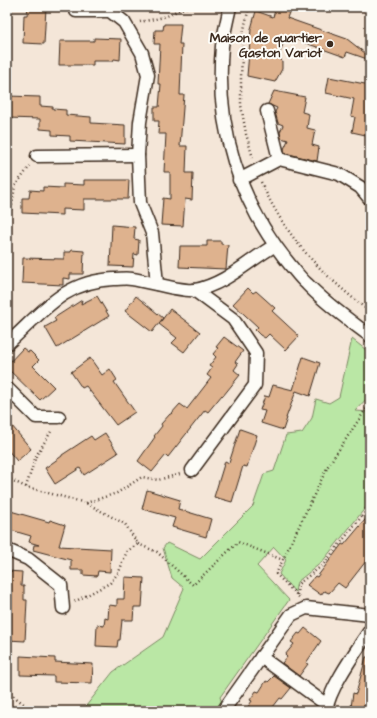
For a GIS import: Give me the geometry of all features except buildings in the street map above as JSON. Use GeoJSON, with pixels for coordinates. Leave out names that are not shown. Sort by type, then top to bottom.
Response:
{"type":"FeatureCollection","features":[{"type":"Feature","properties":{"kind":"street"},"geometry":{"type":"LineString","coordinates":[[230,7],[222,45],[222,105],[226,132],[239,180],[253,211],[274,246],[306,284],[370,336]]}},
{"type":"Feature","properties":{"kind":"street"},"geometry":{"type":"LineString","coordinates":[[76,11],[110,11],[124,22],[142,53],[148,75],[140,122],[138,155],[140,203],[152,233],[157,284]]}},
{"type":"Feature","properties":{"kind":"street"},"geometry":{"type":"LineString","coordinates":[[267,111],[279,160]]}},
{"type":"Feature","properties":{"kind":"street"},"geometry":{"type":"LineString","coordinates":[[37,156],[138,155]]}},
{"type":"Feature","properties":{"kind":"street"},"geometry":{"type":"LineString","coordinates":[[239,180],[279,160],[339,174],[360,187],[370,199]]}},
{"type":"Feature","properties":{"kind":"street"},"geometry":{"type":"LineString","coordinates":[[7,344],[38,314],[64,292],[80,285],[103,280],[130,279],[194,290],[222,281],[274,246]]}},
{"type":"Feature","properties":{"kind":"street"},"geometry":{"type":"LineString","coordinates":[[192,470],[255,385],[256,353],[233,319],[194,290]]}},
{"type":"Feature","properties":{"kind":"street"},"geometry":{"type":"LineString","coordinates":[[7,388],[36,417],[59,417]]}},
{"type":"Feature","properties":{"kind":"street"},"geometry":{"type":"LineString","coordinates":[[7,550],[28,559],[61,585],[64,608]]}},
{"type":"Feature","properties":{"kind":"street"},"geometry":{"type":"LineString","coordinates":[[223,711],[292,615],[306,608],[370,615]]}},
{"type":"Feature","properties":{"kind":"street"},"geometry":{"type":"LineString","coordinates":[[261,657],[327,708],[341,676],[370,630]]}},
{"type":"Feature","properties":{"kind":"path"},"geometry":{"type":"LineString","coordinates":[[177,10],[180,7]]}},
{"type":"Feature","properties":{"kind":"path"},"geometry":{"type":"LineString","coordinates":[[127,27],[170,14],[187,7]]}},
{"type":"Feature","properties":{"kind":"path"},"geometry":{"type":"LineString","coordinates":[[7,216],[11,211],[15,186],[37,156]]}},
{"type":"Feature","properties":{"kind":"path"},"geometry":{"type":"LineString","coordinates":[[306,608],[297,595],[276,574],[328,466],[370,403]]}},
{"type":"Feature","properties":{"kind":"path"},"geometry":{"type":"LineString","coordinates":[[26,487],[36,456],[59,417]]}},
{"type":"Feature","properties":{"kind":"path"},"geometry":{"type":"LineString","coordinates":[[86,503],[117,493],[142,477],[158,480],[192,470]]}},
{"type":"Feature","properties":{"kind":"path"},"geometry":{"type":"LineString","coordinates":[[7,478],[26,487],[86,503],[124,524],[138,544],[157,552],[193,585],[238,542],[283,560]]}},
{"type":"Feature","properties":{"kind":"path"},"geometry":{"type":"LineString","coordinates":[[297,595],[298,584],[323,565],[370,506]]}},
{"type":"Feature","properties":{"kind":"path"},"geometry":{"type":"LineString","coordinates":[[64,608],[110,583],[119,572],[127,551],[138,544]]}},
{"type":"Feature","properties":{"kind":"path"},"geometry":{"type":"LineString","coordinates":[[7,691],[30,708],[42,711]]}},
{"type":"Feature","properties":{"kind":"green space"},"geometry":{"type":"Polygon","coordinates":[[[352,339],[370,353],[370,395],[355,411],[370,412],[370,502],[322,562],[297,582],[295,592],[279,574],[286,560],[274,547],[257,566],[289,600],[220,697],[222,703],[215,711],[89,711],[86,706],[113,672],[163,637],[184,588],[172,578],[163,548],[167,543],[200,559],[253,506],[264,474],[274,471],[286,435],[302,433],[312,418],[316,399],[329,403],[339,397],[352,339]]]}},
{"type":"Feature","properties":{"kind":"place","name":"Maison de quartier Gaston Variot"},"geometry":{"type":"Point","coordinates":[330,44]}}]}
